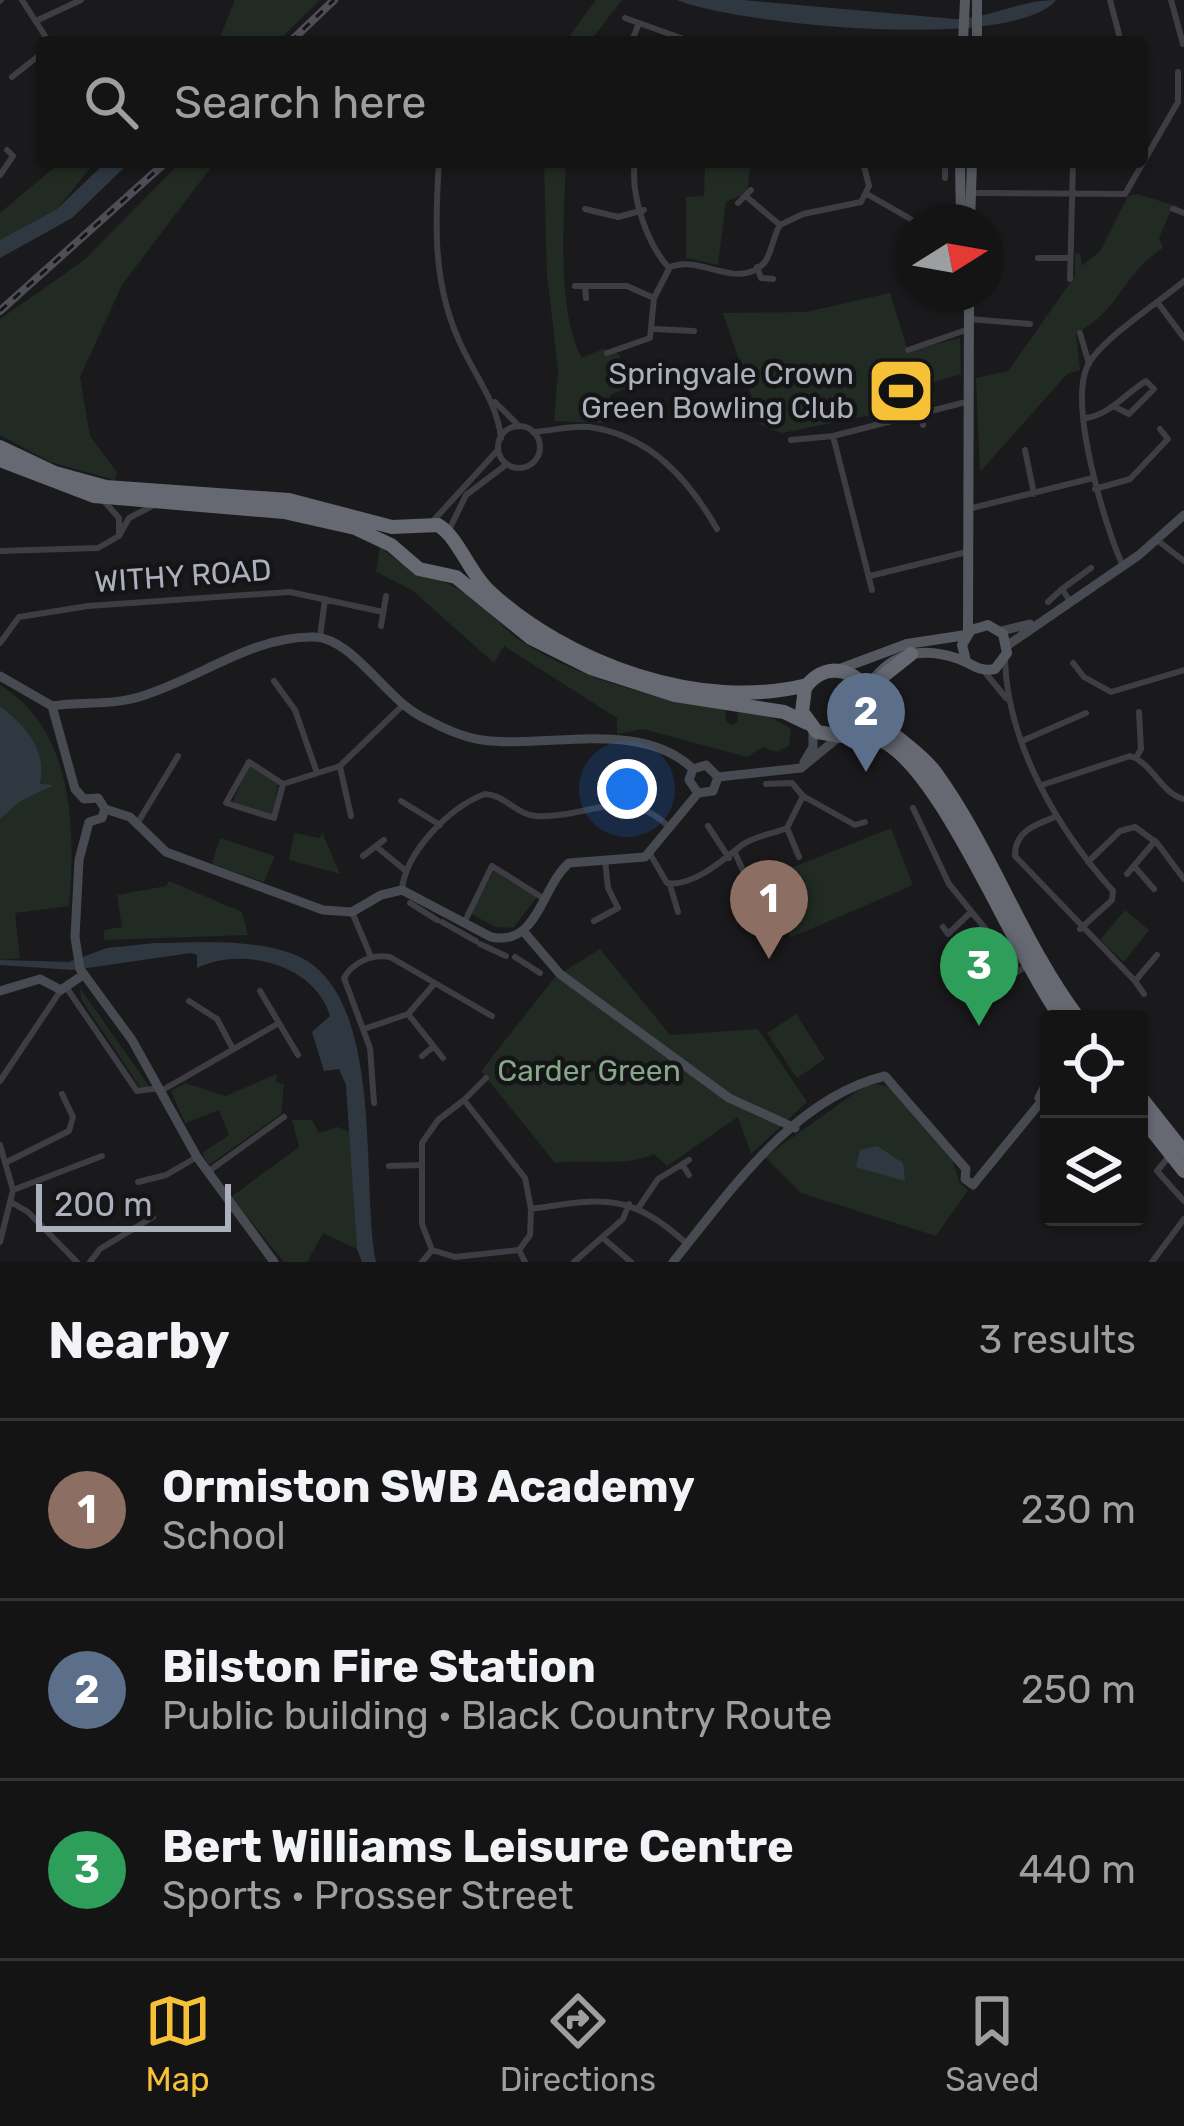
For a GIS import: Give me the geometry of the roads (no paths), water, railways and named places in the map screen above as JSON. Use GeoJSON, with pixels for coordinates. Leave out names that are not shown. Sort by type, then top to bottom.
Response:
{"type":"FeatureCollection","features":[{"type":"Feature","properties":{"kind":"highway"},"geometry":{"type":"LineString","coordinates":[[0,447],[55,473],[106,487],[290,500],[392,527],[423,525],[451,540],[510,609],[596,658],[729,693],[761,695],[807,685],[835,670],[857,679],[874,714],[944,786],[1012,914],[1028,968],[1063,1010]]}},
{"type":"Feature","properties":{"kind":"highway"},"geometry":{"type":"LineString","coordinates":[[0,460],[99,496],[327,519],[376,536],[416,567],[466,583],[531,638],[591,668],[675,694],[784,712],[810,726],[892,747],[927,784],[1020,942],[1067,1010]]}},
{"type":"Feature","properties":{"kind":"highway"},"geometry":{"type":"LineString","coordinates":[[406,556],[406,540],[423,525]]}},
{"type":"Feature","properties":{"kind":"highway"},"geometry":{"type":"LineString","coordinates":[[436,570],[450,559],[451,540]]}},
{"type":"Feature","properties":{"kind":"highway"},"geometry":{"type":"LineString","coordinates":[[897,734],[880,688],[887,671],[911,654]]}},
{"type":"Feature","properties":{"kind":"highway"},"geometry":{"type":"LineString","coordinates":[[807,685],[801,705],[810,726]]}},
{"type":"Feature","properties":{"kind":"highway"},"geometry":{"type":"LineString","coordinates":[[845,734],[862,721],[867,694]]}},
{"type":"Feature","properties":{"kind":"highway"},"geometry":{"type":"LineString","coordinates":[[1148,1109],[1178,1153],[1184,1171]]}},
{"type":"Feature","properties":{"kind":"highway"},"geometry":{"type":"LineString","coordinates":[[1143,1118],[1178,1153]]}},
{"type":"Feature","properties":{"kind":"main road"},"geometry":{"type":"LineString","coordinates":[[961,168],[965,193]]}},
{"type":"Feature","properties":{"kind":"main road"},"geometry":{"type":"LineString","coordinates":[[965,204],[971,168]]}},
{"type":"Feature","properties":{"kind":"main road"},"geometry":{"type":"LineString","coordinates":[[966,661],[972,508],[969,312]]}},
{"type":"Feature","properties":{"kind":"main road"},"geometry":{"type":"LineString","coordinates":[[867,694],[881,668],[911,654],[925,651],[966,661],[984,671],[1005,659],[1007,645],[974,603],[970,578]]}},
{"type":"Feature","properties":{"kind":"main road"},"geometry":{"type":"LineString","coordinates":[[835,670],[907,644],[996,629]]}},
{"type":"Feature","properties":{"kind":"street"},"geometry":{"type":"LineString","coordinates":[[22,0],[46,36]]}},
{"type":"Feature","properties":{"kind":"street"},"geometry":{"type":"LineString","coordinates":[[1110,0],[1119,36]]}},
{"type":"Feature","properties":{"kind":"street"},"geometry":{"type":"LineString","coordinates":[[1172,0],[1183,44]]}},
{"type":"Feature","properties":{"kind":"street"},"geometry":{"type":"LineString","coordinates":[[38,20],[81,2],[87,11]]}},
{"type":"Feature","properties":{"kind":"street"},"geometry":{"type":"LineString","coordinates":[[625,18],[675,36]]}},
{"type":"Feature","properties":{"kind":"street"},"geometry":{"type":"LineString","coordinates":[[634,36],[639,23]]}},
{"type":"Feature","properties":{"kind":"street"},"geometry":{"type":"LineString","coordinates":[[12,77],[36,57]]}},
{"type":"Feature","properties":{"kind":"street"},"geometry":{"type":"LineString","coordinates":[[21,71],[28,80]]}},
{"type":"Feature","properties":{"kind":"street"},"geometry":{"type":"LineString","coordinates":[[1148,157],[1178,102],[1178,71]]}},
{"type":"Feature","properties":{"kind":"street"},"geometry":{"type":"LineString","coordinates":[[0,175],[14,154]]}},
{"type":"Feature","properties":{"kind":"street"},"geometry":{"type":"LineString","coordinates":[[423,525],[499,449],[501,438],[499,418],[455,332],[441,285],[435,240],[439,168]]}},
{"type":"Feature","properties":{"kind":"street"},"geometry":{"type":"LineString","coordinates":[[635,168],[634,183],[650,243],[669,268]]}},
{"type":"Feature","properties":{"kind":"street"},"geometry":{"type":"LineString","coordinates":[[863,168],[867,194]]}},
{"type":"Feature","properties":{"kind":"street"},"geometry":{"type":"LineString","coordinates":[[945,168],[945,178]]}},
{"type":"Feature","properties":{"kind":"street"},"geometry":{"type":"LineString","coordinates":[[1070,279],[1072,168]]}},
{"type":"Feature","properties":{"kind":"street"},"geometry":{"type":"LineString","coordinates":[[965,193],[1121,195],[1142,168]]}},
{"type":"Feature","properties":{"kind":"street"},"geometry":{"type":"LineString","coordinates":[[738,203],[750,194],[780,226]]}},
{"type":"Feature","properties":{"kind":"street"},"geometry":{"type":"LineString","coordinates":[[669,268],[691,263],[736,274],[757,267],[768,258],[780,226],[802,214],[851,208],[867,194]]}},
{"type":"Feature","properties":{"kind":"street"},"geometry":{"type":"LineString","coordinates":[[867,194],[896,210]]}},
{"type":"Feature","properties":{"kind":"street"},"geometry":{"type":"LineString","coordinates":[[585,209],[618,217],[644,210]]}},
{"type":"Feature","properties":{"kind":"street"},"geometry":{"type":"LineString","coordinates":[[1173,209],[1184,212]]}},
{"type":"Feature","properties":{"kind":"street"},"geometry":{"type":"LineString","coordinates":[[1038,258],[1071,258]]}},
{"type":"Feature","properties":{"kind":"street"},"geometry":{"type":"LineString","coordinates":[[757,267],[759,282],[773,279]]}},
{"type":"Feature","properties":{"kind":"street"},"geometry":{"type":"LineString","coordinates":[[607,353],[642,345],[655,329],[654,298],[669,268]]}},
{"type":"Feature","properties":{"kind":"street"},"geometry":{"type":"LineString","coordinates":[[1088,365],[1184,281]]}},
{"type":"Feature","properties":{"kind":"street"},"geometry":{"type":"LineString","coordinates":[[575,286],[627,286],[654,298]]}},
{"type":"Feature","properties":{"kind":"street"},"geometry":{"type":"LineString","coordinates":[[585,286],[586,298]]}},
{"type":"Feature","properties":{"kind":"street"},"geometry":{"type":"LineString","coordinates":[[1158,303],[1184,338]]}},
{"type":"Feature","properties":{"kind":"street"},"geometry":{"type":"LineString","coordinates":[[908,350],[969,324],[1030,324]]}},
{"type":"Feature","properties":{"kind":"street"},"geometry":{"type":"LineString","coordinates":[[655,329],[694,331]]}},
{"type":"Feature","properties":{"kind":"street"},"geometry":{"type":"LineString","coordinates":[[1080,333],[1088,365],[1086,418],[1095,489],[1123,566]]}},
{"type":"Feature","properties":{"kind":"street"},"geometry":{"type":"LineString","coordinates":[[624,349],[627,359]]}},
{"type":"Feature","properties":{"kind":"street"},"geometry":{"type":"LineString","coordinates":[[1086,418],[1113,406],[1141,383],[1151,383],[1154,394],[1129,414],[1113,406]]}},
{"type":"Feature","properties":{"kind":"street"},"geometry":{"type":"LineString","coordinates":[[485,390],[519,426],[533,432],[590,427],[642,447],[689,484],[717,529]]}},
{"type":"Feature","properties":{"kind":"street"},"geometry":{"type":"LineString","coordinates":[[791,440],[833,436],[968,401]]}},
{"type":"Feature","properties":{"kind":"street"},"geometry":{"type":"LineString","coordinates":[[920,412],[923,425]]}},
{"type":"Feature","properties":{"kind":"street"},"geometry":{"type":"LineString","coordinates":[[501,438],[519,426]]}},
{"type":"Feature","properties":{"kind":"street"},"geometry":{"type":"LineString","coordinates":[[1095,489],[1139,472],[1168,439],[1160,429]]}},
{"type":"Feature","properties":{"kind":"street"},"geometry":{"type":"LineString","coordinates":[[451,540],[466,495],[507,464],[531,464],[556,430]]}},
{"type":"Feature","properties":{"kind":"street"},"geometry":{"type":"LineString","coordinates":[[533,432],[540,447]]}},
{"type":"Feature","properties":{"kind":"street"},"geometry":{"type":"LineString","coordinates":[[833,436],[872,590]]}},
{"type":"Feature","properties":{"kind":"street"},"geometry":{"type":"LineString","coordinates":[[499,449],[507,464]]}},
{"type":"Feature","properties":{"kind":"street"},"geometry":{"type":"LineString","coordinates":[[1025,450],[1034,494]]}},
{"type":"Feature","properties":{"kind":"street"},"geometry":{"type":"LineString","coordinates":[[972,508],[1093,478]]}},
{"type":"Feature","properties":{"kind":"street"},"geometry":{"type":"LineString","coordinates":[[99,496],[114,508],[119,536]]}},
{"type":"Feature","properties":{"kind":"street"},"geometry":{"type":"LineString","coordinates":[[0,551],[98,548],[119,536],[129,518],[156,505]]}},
{"type":"Feature","properties":{"kind":"street"},"geometry":{"type":"LineString","coordinates":[[1007,645],[1123,566],[1184,515]]}},
{"type":"Feature","properties":{"kind":"street"},"geometry":{"type":"LineString","coordinates":[[1156,539],[1184,561]]}},
{"type":"Feature","properties":{"kind":"street"},"geometry":{"type":"LineString","coordinates":[[869,576],[971,551]]}},
{"type":"Feature","properties":{"kind":"street"},"geometry":{"type":"LineString","coordinates":[[1048,602],[1091,568]]}},
{"type":"Feature","properties":{"kind":"street"},"geometry":{"type":"LineString","coordinates":[[1062,589],[1070,603]]}},
{"type":"Feature","properties":{"kind":"street","name":"WITHY ROAD"},"geometry":{"type":"LineString","coordinates":[[0,644],[11,624],[29,613],[262,593],[326,599],[383,612]]}},
{"type":"Feature","properties":{"kind":"street"},"geometry":{"type":"LineString","coordinates":[[381,626],[386,596]]}},
{"type":"Feature","properties":{"kind":"street"},"geometry":{"type":"LineString","coordinates":[[320,638],[326,599]]}},
{"type":"Feature","properties":{"kind":"street"},"geometry":{"type":"LineString","coordinates":[[996,629],[1038,621]]}},
{"type":"Feature","properties":{"kind":"street"},"geometry":{"type":"LineString","coordinates":[[0,676],[52,706],[140,697],[232,657],[320,638],[346,649],[402,706],[450,730],[496,741],[660,747],[693,769]]}},
{"type":"Feature","properties":{"kind":"street"},"geometry":{"type":"LineString","coordinates":[[1005,659],[1008,700],[1055,817],[1113,891],[1112,900],[1080,929]]}},
{"type":"Feature","properties":{"kind":"street"},"geometry":{"type":"LineString","coordinates":[[1073,663],[1084,677],[1111,692],[1184,670]]}},
{"type":"Feature","properties":{"kind":"street"},"geometry":{"type":"LineString","coordinates":[[984,671],[1008,700]]}},
{"type":"Feature","properties":{"kind":"street"},"geometry":{"type":"LineString","coordinates":[[274,681],[317,773]]}},
{"type":"Feature","properties":{"kind":"street"},"geometry":{"type":"LineString","coordinates":[[272,695],[281,689]]}},
{"type":"Feature","properties":{"kind":"street"},"geometry":{"type":"LineString","coordinates":[[52,706],[67,773],[84,800]]}},
{"type":"Feature","properties":{"kind":"street"},"geometry":{"type":"LineString","coordinates":[[283,784],[340,766],[402,706]]}},
{"type":"Feature","properties":{"kind":"street"},"geometry":{"type":"LineString","coordinates":[[1042,785],[1136,758],[1141,749],[1139,712]]}},
{"type":"Feature","properties":{"kind":"street"},"geometry":{"type":"LineString","coordinates":[[1024,740],[1087,713]]}},
{"type":"Feature","properties":{"kind":"street"},"geometry":{"type":"LineString","coordinates":[[795,769],[811,754],[810,726]]}},
{"type":"Feature","properties":{"kind":"street"},"geometry":{"type":"LineString","coordinates":[[718,777],[795,769],[817,758],[845,734]]}},
{"type":"Feature","properties":{"kind":"street"},"geometry":{"type":"LineString","coordinates":[[137,824],[178,756]]}},
{"type":"Feature","properties":{"kind":"street"},"geometry":{"type":"LineString","coordinates":[[1136,758],[1171,795],[1184,799]]}},
{"type":"Feature","properties":{"kind":"street"},"geometry":{"type":"LineString","coordinates":[[249,762],[283,784],[274,818],[226,803],[249,762]]}},
{"type":"Feature","properties":{"kind":"street"},"geometry":{"type":"LineString","coordinates":[[693,769],[706,765],[718,777]]}},
{"type":"Feature","properties":{"kind":"street"},"geometry":{"type":"LineString","coordinates":[[340,766],[351,816]]}},
{"type":"Feature","properties":{"kind":"street"},"geometry":{"type":"LineString","coordinates":[[693,769],[689,780],[698,793]]}},
{"type":"Feature","properties":{"kind":"street"},"geometry":{"type":"LineString","coordinates":[[410,903],[425,906],[440,921],[466,926],[478,942],[496,944],[524,932],[569,863],[650,854],[698,793],[712,791],[718,777]]}},
{"type":"Feature","properties":{"kind":"street"},"geometry":{"type":"LineString","coordinates":[[766,784],[792,783],[803,796],[856,829],[865,822]]}},
{"type":"Feature","properties":{"kind":"street"},"geometry":{"type":"LineString","coordinates":[[402,890],[406,872],[440,825],[485,794],[530,816],[618,802],[638,806],[672,830]]}},
{"type":"Feature","properties":{"kind":"street"},"geometry":{"type":"LineString","coordinates":[[670,885],[787,828],[803,796]]}},
{"type":"Feature","properties":{"kind":"street"},"geometry":{"type":"LineString","coordinates":[[84,800],[98,798],[105,808],[137,824],[178,858],[323,910],[352,912],[381,895],[402,890],[539,972],[545,961]]}},
{"type":"Feature","properties":{"kind":"street"},"geometry":{"type":"LineString","coordinates":[[84,800],[80,811],[89,822]]}},
{"type":"Feature","properties":{"kind":"street"},"geometry":{"type":"LineString","coordinates":[[401,801],[440,825]]}},
{"type":"Feature","properties":{"kind":"street"},"geometry":{"type":"LineString","coordinates":[[89,822],[103,818],[105,808]]}},
{"type":"Feature","properties":{"kind":"street"},"geometry":{"type":"LineString","coordinates":[[913,808],[949,884],[991,940],[987,971],[1000,977],[1028,968]]}},
{"type":"Feature","properties":{"kind":"street"},"geometry":{"type":"LineString","coordinates":[[1055,817],[1023,834],[1015,856],[1144,994]]}},
{"type":"Feature","properties":{"kind":"street"},"geometry":{"type":"LineString","coordinates":[[89,822],[79,860],[76,953],[82,972],[132,1040],[197,1157],[274,1262]]}},
{"type":"Feature","properties":{"kind":"street"},"geometry":{"type":"LineString","coordinates":[[708,826],[747,879]]}},
{"type":"Feature","properties":{"kind":"street"},"geometry":{"type":"LineString","coordinates":[[787,828],[799,857]]}},
{"type":"Feature","properties":{"kind":"street"},"geometry":{"type":"LineString","coordinates":[[1088,862],[1126,828],[1144,830],[1184,879]]}},
{"type":"Feature","properties":{"kind":"street"},"geometry":{"type":"LineString","coordinates":[[1127,874],[1155,841]]}},
{"type":"Feature","properties":{"kind":"street"},"geometry":{"type":"LineString","coordinates":[[363,856],[381,844],[406,872]]}},
{"type":"Feature","properties":{"kind":"street"},"geometry":{"type":"LineString","coordinates":[[650,854],[670,885],[678,911]]}},
{"type":"Feature","properties":{"kind":"street"},"geometry":{"type":"LineString","coordinates":[[594,921],[618,908],[608,889],[605,860]]}},
{"type":"Feature","properties":{"kind":"street"},"geometry":{"type":"LineString","coordinates":[[466,926],[492,866],[544,898]]}},
{"type":"Feature","properties":{"kind":"street"},"geometry":{"type":"LineString","coordinates":[[1134,866],[1154,889]]}},
{"type":"Feature","properties":{"kind":"street"},"geometry":{"type":"LineString","coordinates":[[352,912],[371,957]]}},
{"type":"Feature","properties":{"kind":"street"},"geometry":{"type":"LineString","coordinates":[[943,927],[948,934],[970,912]]}},
{"type":"Feature","properties":{"kind":"street"},"geometry":{"type":"LineString","coordinates":[[524,932],[545,961],[729,1098],[795,1128]]}},
{"type":"Feature","properties":{"kind":"street"},"geometry":{"type":"LineString","coordinates":[[1000,977],[1014,969],[1020,942]]}},
{"type":"Feature","properties":{"kind":"street"},"geometry":{"type":"LineString","coordinates":[[1135,981],[1157,955]]}},
{"type":"Feature","properties":{"kind":"street"},"geometry":{"type":"LineString","coordinates":[[374,1103],[364,1030],[344,978],[357,966],[371,957],[390,957],[488,1013],[477,1022]]}},
{"type":"Feature","properties":{"kind":"street"},"geometry":{"type":"LineString","coordinates":[[0,1082],[64,988],[82,972]]}},
{"type":"Feature","properties":{"kind":"street"},"geometry":{"type":"LineString","coordinates":[[0,991],[40,979],[64,988],[137,1091],[147,1094],[279,1023]]}},
{"type":"Feature","properties":{"kind":"street"},"geometry":{"type":"LineString","coordinates":[[364,1030],[408,1014],[435,983]]}},
{"type":"Feature","properties":{"kind":"street"},"geometry":{"type":"LineString","coordinates":[[260,991],[298,1055]]}},
{"type":"Feature","properties":{"kind":"street"},"geometry":{"type":"LineString","coordinates":[[189,1001],[217,1019],[233,1049]]}},
{"type":"Feature","properties":{"kind":"street"},"geometry":{"type":"LineString","coordinates":[[196,1017],[201,1008]]}},
{"type":"Feature","properties":{"kind":"street"},"geometry":{"type":"LineString","coordinates":[[408,1014],[443,1058]]}},
{"type":"Feature","properties":{"kind":"street"},"geometry":{"type":"LineString","coordinates":[[422,1056],[433,1047]]}},
{"type":"Feature","properties":{"kind":"street"},"geometry":{"type":"LineString","coordinates":[[673,1262],[758,1154],[860,1083],[886,1076],[966,1169],[981,1171]]}},
{"type":"Feature","properties":{"kind":"street"},"geometry":{"type":"LineString","coordinates":[[432,1250],[422,1223],[422,1165],[428,1132],[486,1078]]}},
{"type":"Feature","properties":{"kind":"street"},"geometry":{"type":"LineString","coordinates":[[7,1162],[69,1131],[73,1120],[62,1094]]}},
{"type":"Feature","properties":{"kind":"street"},"geometry":{"type":"LineString","coordinates":[[966,1169],[964,1180],[973,1185],[981,1182],[981,1171],[1040,1099]]}},
{"type":"Feature","properties":{"kind":"street"},"geometry":{"type":"LineString","coordinates":[[432,1250],[472,1259],[519,1250],[533,1226],[525,1178],[464,1100]]}},
{"type":"Feature","properties":{"kind":"street"},"geometry":{"type":"LineString","coordinates":[[208,1172],[284,1118]]}},
{"type":"Feature","properties":{"kind":"street"},"geometry":{"type":"LineString","coordinates":[[0,1145],[13,1190],[0,1242]]}},
{"type":"Feature","properties":{"kind":"street"},"geometry":{"type":"LineString","coordinates":[[1178,1153],[1157,1171],[1184,1201]]}},
{"type":"Feature","properties":{"kind":"street"},"geometry":{"type":"LineString","coordinates":[[13,1190],[102,1156]]}},
{"type":"Feature","properties":{"kind":"street"},"geometry":{"type":"LineString","coordinates":[[138,1182],[166,1175],[197,1157]]}},
{"type":"Feature","properties":{"kind":"street"},"geometry":{"type":"LineString","coordinates":[[639,1207],[658,1179],[686,1162],[689,1174]]}},
{"type":"Feature","properties":{"kind":"street"},"geometry":{"type":"LineString","coordinates":[[389,1166],[422,1165]]}},
{"type":"Feature","properties":{"kind":"street"},"geometry":{"type":"LineString","coordinates":[[531,1209],[592,1200],[629,1204],[687,1244]]}},
{"type":"Feature","properties":{"kind":"street"},"geometry":{"type":"LineString","coordinates":[[10,1202],[28,1212],[77,1262]]}},
{"type":"Feature","properties":{"kind":"street"},"geometry":{"type":"LineString","coordinates":[[574,1262],[603,1238],[629,1204]]}},
{"type":"Feature","properties":{"kind":"street"},"geometry":{"type":"LineString","coordinates":[[90,1262],[100,1249],[154,1217]]}},
{"type":"Feature","properties":{"kind":"street"},"geometry":{"type":"LineString","coordinates":[[1152,1262],[1184,1219]]}},
{"type":"Feature","properties":{"kind":"street"},"geometry":{"type":"LineString","coordinates":[[603,1238],[631,1262]]}},
{"type":"Feature","properties":{"kind":"street"},"geometry":{"type":"LineString","coordinates":[[422,1262],[432,1250]]}},
{"type":"Feature","properties":{"kind":"street"},"geometry":{"type":"LineString","coordinates":[[519,1250],[525,1262]]}},
{"type":"Feature","properties":{"kind":"railway"},"geometry":{"type":"LineString","coordinates":[[296,36],[334,0]]}},
{"type":"Feature","properties":{"kind":"railway"},"geometry":{"type":"LineString","coordinates":[[0,311],[159,168]]}},
{"type":"Feature","properties":{"kind":"place","name":"Springvale Crown Green Bowling Club"},"geometry":{"type":"Point","coordinates":[901,391]}},
{"type":"Feature","properties":{"kind":"place","name":"Bilston Fire Station"},"geometry":{"type":"Point","coordinates":[866,772]}},
{"type":"Feature","properties":{"kind":"place","name":"Ormiston SWB Academy"},"geometry":{"type":"Point","coordinates":[769,959]}},
{"type":"Feature","properties":{"kind":"place","name":"Bert Williams Leisure Centre"},"geometry":{"type":"Point","coordinates":[979,1026]}},
{"type":"Feature","properties":{"kind":"park label","name":"Carder Green"},"geometry":{"type":"Point","coordinates":[589,1071]}}]}
